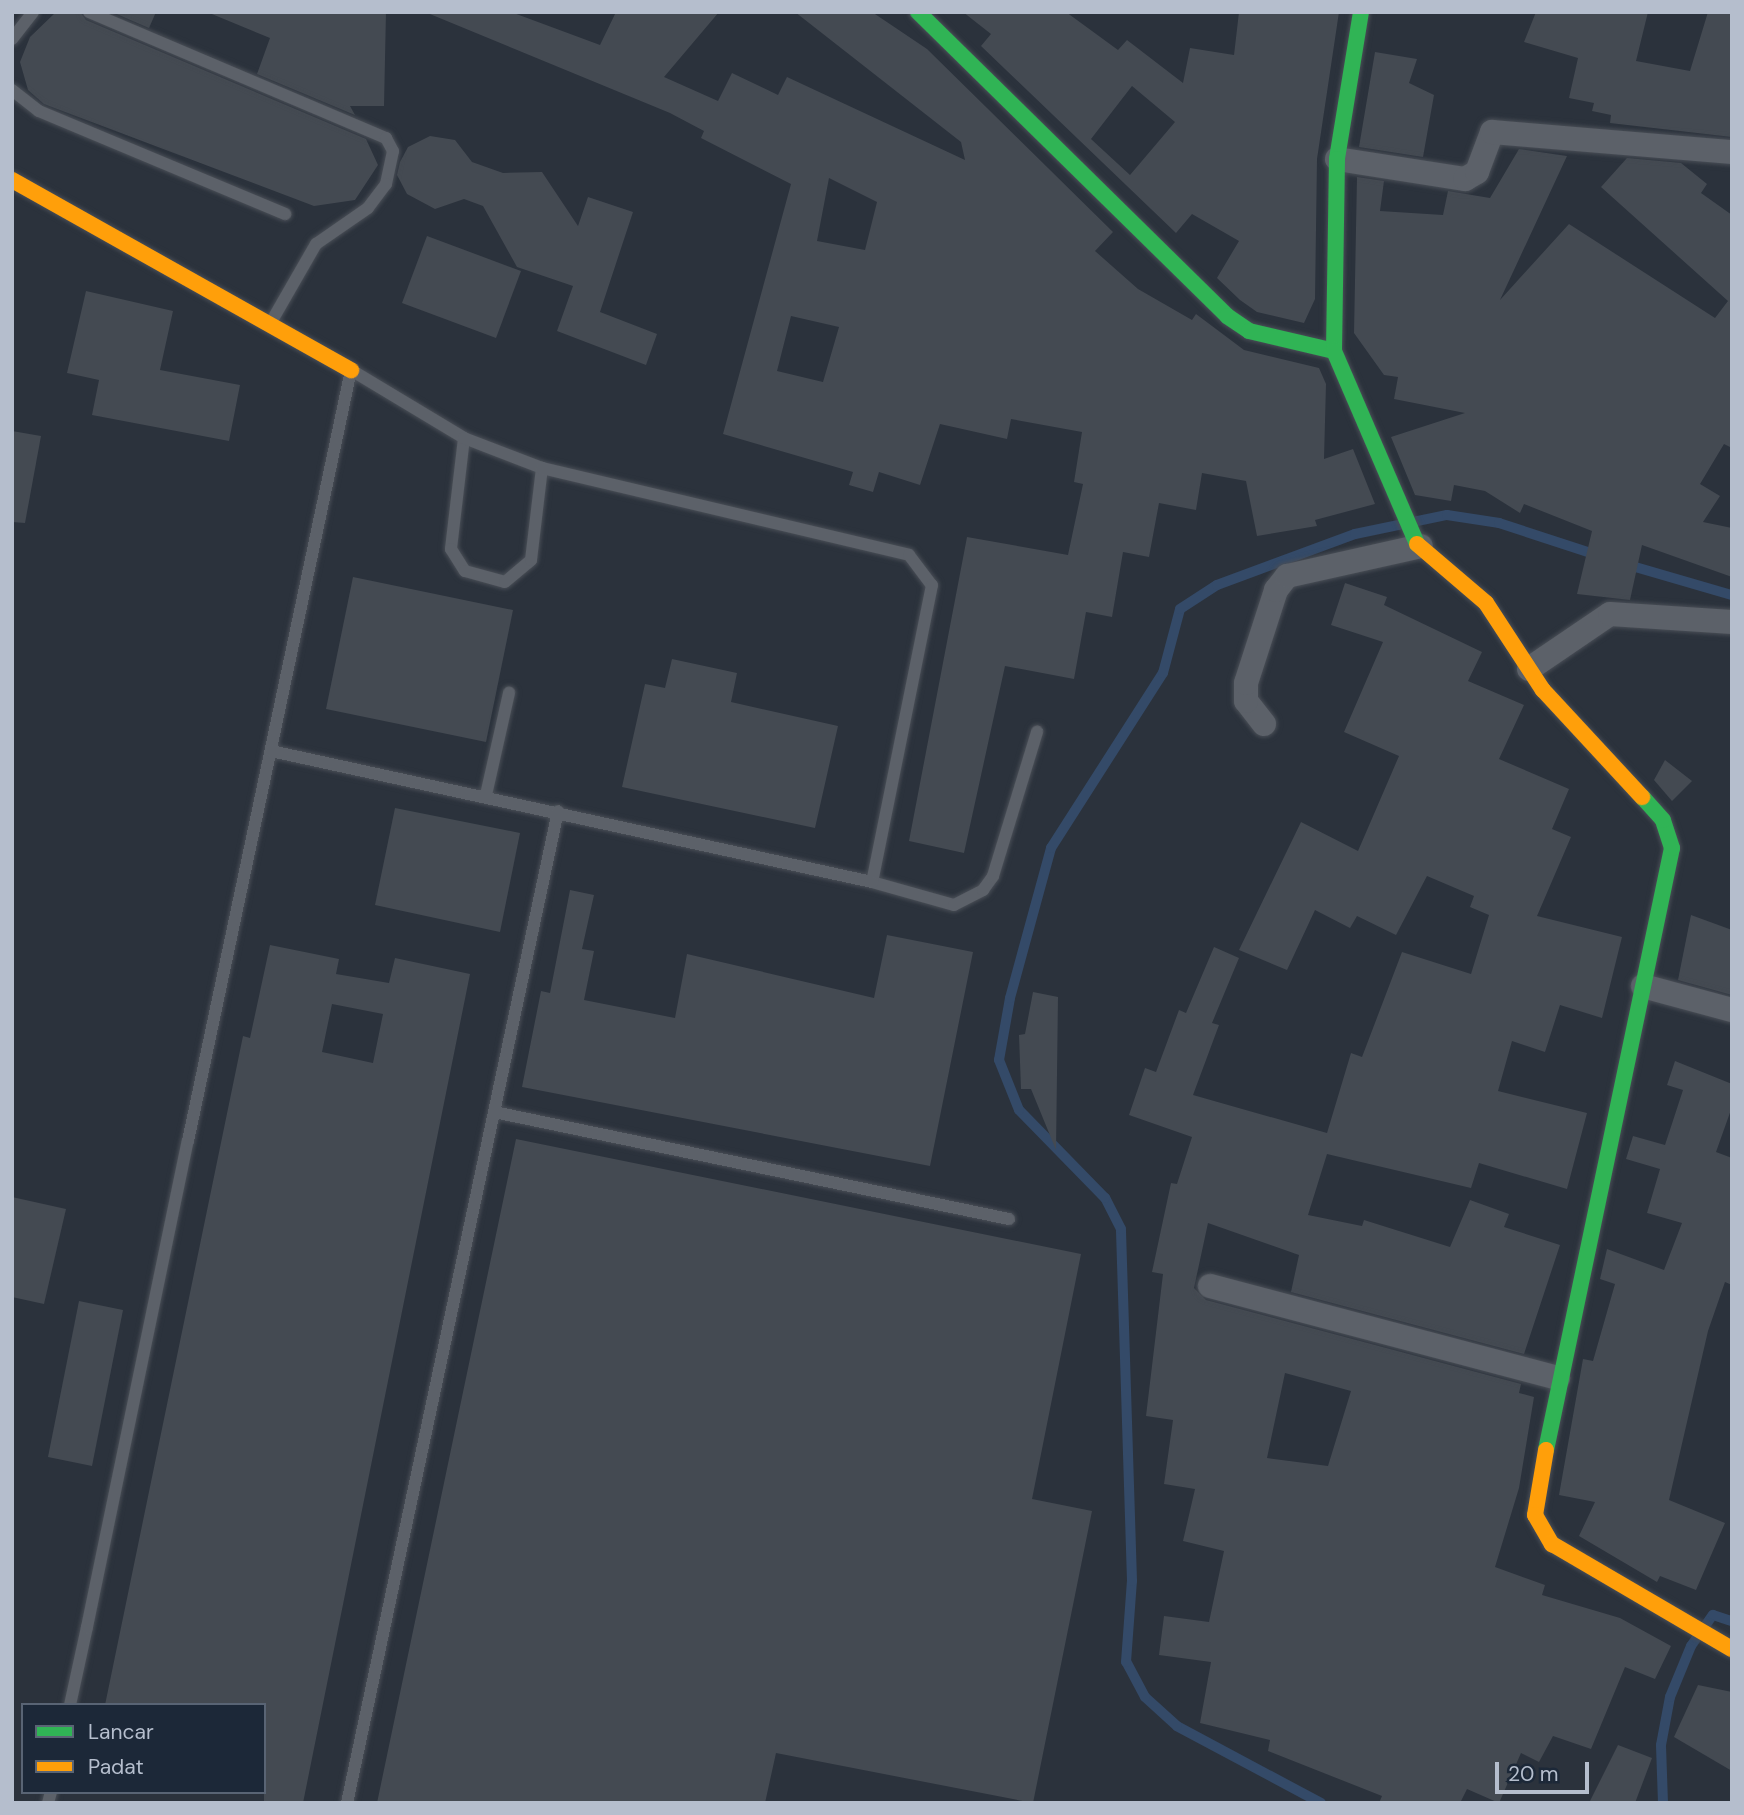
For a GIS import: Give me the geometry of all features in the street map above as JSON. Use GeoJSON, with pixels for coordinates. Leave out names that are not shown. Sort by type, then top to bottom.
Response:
{"type":"FeatureCollection","features":[{"type":"Feature","properties":{"kind":"street"},"geometry":{"type":"LineString","coordinates":[[918,12],[1227,316],[1249,331],[1334,351]]}},
{"type":"Feature","properties":{"kind":"street"},"geometry":{"type":"LineString","coordinates":[[1361,12],[1337,159],[1334,351],[1392,503],[1416,542],[1486,603],[1529,669],[1663,820],[1671,873],[1643,986],[1558,1378],[1536,1486],[1535,1515],[1552,1544],[1728,1647]]}},
{"type":"Feature","properties":{"kind":"street"},"geometry":{"type":"LineString","coordinates":[[1337,159],[1465,179],[1477,172],[1492,132],[1732,152]]}},
{"type":"Feature","properties":{"kind":"street"},"geometry":{"type":"LineString","coordinates":[[12,180],[268,328],[351,370]]}},
{"type":"Feature","properties":{"kind":"street"},"geometry":{"type":"LineString","coordinates":[[1264,724],[1246,701],[1245,683],[1276,590],[1287,576],[1416,542]]}},
{"type":"Feature","properties":{"kind":"street"},"geometry":{"type":"LineString","coordinates":[[1529,669],[1610,614],[1732,622]]}},
{"type":"Feature","properties":{"kind":"street"},"geometry":{"type":"LineString","coordinates":[[1643,986],[1732,1010]]}},
{"type":"Feature","properties":{"kind":"street"},"geometry":{"type":"LineString","coordinates":[[1210,1286],[1558,1378]]}},
{"type":"Feature","properties":{"kind":"lane"},"geometry":{"type":"LineString","coordinates":[[12,38],[33,12]]}},
{"type":"Feature","properties":{"kind":"lane"},"geometry":{"type":"LineString","coordinates":[[89,12],[386,138],[394,151],[386,184],[368,208],[316,244],[268,328]]}},
{"type":"Feature","properties":{"kind":"lane"},"geometry":{"type":"LineString","coordinates":[[12,90],[38,111],[285,214]]}},
{"type":"Feature","properties":{"kind":"lane"},"geometry":{"type":"LineString","coordinates":[[70,1703],[351,370],[464,438],[542,468],[909,555],[924,568],[932,585],[929,604],[872,882]]}},
{"type":"Feature","properties":{"kind":"lane"},"geometry":{"type":"LineString","coordinates":[[464,438],[451,549],[465,571],[505,582],[531,561],[542,468]]}},
{"type":"Feature","properties":{"kind":"lane"},"geometry":{"type":"LineString","coordinates":[[486,795],[509,693]]}},
{"type":"Feature","properties":{"kind":"lane"},"geometry":{"type":"LineString","coordinates":[[271,751],[558,811],[872,882],[954,905],[983,890],[993,876],[1037,732]]}},
{"type":"Feature","properties":{"kind":"lane"},"geometry":{"type":"LineString","coordinates":[[347,1803],[558,811]]}},
{"type":"Feature","properties":{"kind":"lane"},"geometry":{"type":"LineString","coordinates":[[494,1112],[1009,1219]]}},
{"type":"Feature","properties":{"kind":"building"},"geometry":{"type":"Polygon","coordinates":[[[56,12],[80,12],[86,20],[366,139],[378,165],[355,200],[314,206],[44,104],[28,90],[20,62],[30,37],[56,12]]]}},
{"type":"Feature","properties":{"kind":"building"},"geometry":{"type":"Polygon","coordinates":[[[112,12],[156,12],[149,28],[112,12]]]}},
{"type":"Feature","properties":{"kind":"building"},"geometry":{"type":"Polygon","coordinates":[[[207,12],[386,12],[384,106],[350,106],[355,115],[257,74],[270,38],[207,12]]]}},
{"type":"Feature","properties":{"kind":"building"},"geometry":{"type":"Polygon","coordinates":[[[425,12],[511,12],[600,45],[616,12],[719,12],[664,77],[718,101],[732,73],[778,95],[787,77],[965,160],[961,142],[795,12],[872,12],[927,49],[1113,232],[1095,251],[1138,289],[1192,320],[1196,314],[1244,350],[1319,368],[1326,384],[1324,459],[1353,449],[1375,504],[1315,520],[1317,526],[1257,536],[1246,481],[1202,473],[1196,510],[1159,503],[1149,557],[1123,552],[1112,617],[1086,612],[1074,679],[1005,666],[964,853],[909,841],[967,537],[1068,555],[1083,484],[1074,482],[1082,432],[1011,419],[1007,439],[940,424],[920,485],[879,472],[873,492],[849,485],[853,472],[723,434],[791,184],[701,138],[704,131],[670,113],[425,12]],[[829,178],[817,241],[865,250],[877,202],[829,178]],[[791,316],[777,371],[823,382],[839,327],[791,316]]]}},
{"type":"Feature","properties":{"kind":"building"},"geometry":{"type":"Polygon","coordinates":[[[963,12],[1066,12],[1118,50],[1127,40],[1183,83],[1190,48],[1234,55],[1239,12],[1339,12],[1317,159],[1315,299],[1304,323],[1257,312],[1240,300],[1217,278],[1239,241],[1192,214],[1176,233],[981,46],[991,34],[963,12]],[[1132,86],[1091,139],[1130,175],[1175,122],[1132,86]]]}},
{"type":"Feature","properties":{"kind":"building"},"geometry":{"type":"Polygon","coordinates":[[[1536,12],[1648,12],[1636,61],[1690,71],[1708,12],[1732,12],[1732,137],[1610,123],[1611,115],[1592,111],[1594,103],[1569,98],[1578,58],[1524,42],[1536,12]]]}},
{"type":"Feature","properties":{"kind":"building"},"geometry":{"type":"Polygon","coordinates":[[[1375,52],[1417,59],[1409,83],[1434,95],[1423,157],[1359,147],[1375,52]]]}},
{"type":"Feature","properties":{"kind":"building"},"geometry":{"type":"Polygon","coordinates":[[[430,136],[455,140],[472,162],[503,173],[542,172],[578,226],[588,197],[633,212],[600,312],[657,334],[646,365],[557,331],[573,286],[517,267],[483,206],[464,199],[435,209],[407,194],[397,175],[400,162],[408,147],[430,136]]]}},
{"type":"Feature","properties":{"kind":"building"},"geometry":{"type":"Polygon","coordinates":[[[1519,149],[1567,156],[1500,300],[1569,224],[1715,318],[1728,301],[1601,187],[1627,158],[1681,163],[1707,184],[1701,193],[1732,215],[1732,448],[1724,444],[1700,484],[1720,496],[1703,522],[1732,528],[1732,577],[1642,545],[1630,600],[1577,594],[1592,531],[1524,504],[1520,513],[1485,491],[1454,485],[1451,501],[1415,495],[1391,437],[1465,413],[1394,399],[1398,377],[1384,375],[1354,333],[1357,177],[1384,181],[1380,211],[1443,215],[1448,191],[1490,198],[1519,149]]]}},
{"type":"Feature","properties":{"kind":"building"},"geometry":{"type":"Polygon","coordinates":[[[427,236],[521,271],[496,338],[402,303],[427,236]]]}},
{"type":"Feature","properties":{"kind":"building"},"geometry":{"type":"Polygon","coordinates":[[[86,291],[173,311],[160,370],[240,385],[229,441],[92,415],[99,380],[67,373],[86,291]]]}},
{"type":"Feature","properties":{"kind":"building"},"geometry":{"type":"Polygon","coordinates":[[[12,431],[41,436],[25,523],[12,522],[12,431]]]}},
{"type":"Feature","properties":{"kind":"building"},"geometry":{"type":"Polygon","coordinates":[[[353,577],[513,610],[486,742],[326,709],[353,577]]]}},
{"type":"Feature","properties":{"kind":"building"},"geometry":{"type":"Polygon","coordinates":[[[1345,583],[1387,597],[1384,605],[1482,652],[1468,681],[1524,705],[1499,759],[1569,789],[1552,829],[1571,837],[1537,916],[1622,937],[1602,1018],[1560,1005],[1545,1052],[1512,1041],[1498,1091],[1587,1113],[1567,1189],[1479,1163],[1471,1188],[1327,1154],[1308,1215],[1362,1226],[1364,1220],[1450,1247],[1470,1200],[1509,1214],[1504,1227],[1560,1245],[1524,1354],[1291,1292],[1299,1255],[1208,1223],[1194,1288],[1206,1300],[1521,1384],[1519,1393],[1534,1397],[1519,1488],[1495,1567],[1545,1585],[1542,1595],[1620,1618],[1671,1646],[1655,1679],[1625,1667],[1591,1749],[1553,1736],[1539,1762],[1521,1753],[1499,1803],[1467,1789],[1460,1803],[1379,1803],[1382,1796],[1268,1751],[1270,1740],[1200,1723],[1211,1662],[1159,1655],[1164,1616],[1209,1622],[1224,1551],[1183,1541],[1195,1489],[1164,1484],[1173,1420],[1146,1416],[1163,1274],[1152,1272],[1171,1183],[1177,1184],[1192,1137],[1129,1115],[1145,1068],[1156,1072],[1179,1010],[1186,1013],[1214,947],[1239,958],[1212,1023],[1219,1025],[1193,1095],[1327,1133],[1351,1053],[1362,1057],[1402,952],[1471,974],[1489,915],[1470,907],[1474,896],[1427,876],[1396,935],[1357,916],[1350,928],[1315,910],[1287,970],[1239,950],[1301,822],[1358,851],[1399,756],[1344,732],[1383,642],[1331,625],[1345,583]],[[1285,1373],[1267,1458],[1328,1466],[1351,1391],[1285,1373]]]}},
{"type":"Feature","properties":{"kind":"building"},"geometry":{"type":"Polygon","coordinates":[[[672,659],[737,673],[731,702],[838,726],[815,828],[622,787],[645,684],[665,688],[672,659]]]}},
{"type":"Feature","properties":{"kind":"building"},"geometry":{"type":"Polygon","coordinates":[[[1665,760],[1692,781],[1672,801],[1654,780],[1665,760]]]}},
{"type":"Feature","properties":{"kind":"building"},"geometry":{"type":"Polygon","coordinates":[[[395,808],[520,833],[500,932],[375,905],[395,808]]]}},
{"type":"Feature","properties":{"kind":"building"},"geometry":{"type":"Polygon","coordinates":[[[570,890],[594,895],[582,949],[594,951],[584,1000],[675,1018],[687,954],[874,998],[887,935],[973,952],[930,1166],[522,1087],[541,991],[550,993],[570,890]]]}},
{"type":"Feature","properties":{"kind":"building"},"geometry":{"type":"Polygon","coordinates":[[[1691,915],[1732,930],[1732,995],[1678,980],[1691,915]]]}},
{"type":"Feature","properties":{"kind":"building"},"geometry":{"type":"Polygon","coordinates":[[[270,945],[339,959],[336,974],[389,983],[395,958],[470,974],[303,1803],[264,1803],[266,1703],[105,1703],[243,1036],[250,1038],[270,945]],[[332,1004],[322,1052],[373,1063],[383,1014],[332,1004]]]}},
{"type":"Feature","properties":{"kind":"building"},"geometry":{"type":"Polygon","coordinates":[[[1033,992],[1058,997],[1056,1150],[1031,1089],[1021,1089],[1019,1035],[1025,1034],[1033,992]]]}},
{"type":"Feature","properties":{"kind":"building"},"geometry":{"type":"Polygon","coordinates":[[[1675,1061],[1732,1084],[1732,1107],[1716,1152],[1732,1158],[1732,1285],[1725,1282],[1708,1331],[1669,1500],[1725,1523],[1696,1590],[1660,1576],[1657,1582],[1579,1536],[1595,1502],[1559,1495],[1583,1359],[1593,1361],[1615,1284],[1600,1279],[1607,1249],[1664,1270],[1682,1223],[1647,1213],[1660,1169],[1626,1159],[1633,1136],[1665,1145],[1683,1090],[1667,1085],[1675,1061]]]}},
{"type":"Feature","properties":{"kind":"building"},"geometry":{"type":"Polygon","coordinates":[[[516,1139],[1081,1254],[1032,1499],[1092,1511],[1033,1803],[776,1753],[765,1803],[377,1803],[516,1139]]]}},
{"type":"Feature","properties":{"kind":"building"},"geometry":{"type":"Polygon","coordinates":[[[12,1197],[66,1209],[44,1304],[12,1297],[12,1197]]]}},
{"type":"Feature","properties":{"kind":"building"},"geometry":{"type":"Polygon","coordinates":[[[79,1301],[123,1310],[92,1466],[48,1457],[79,1301]]]}},
{"type":"Feature","properties":{"kind":"building"},"geometry":{"type":"Polygon","coordinates":[[[1698,1685],[1732,1692],[1732,1771],[1674,1737],[1698,1685]]]}},
{"type":"Feature","properties":{"kind":"building"},"geometry":{"type":"Polygon","coordinates":[[[1618,1745],[1652,1758],[1635,1803],[1589,1803],[1618,1745]]]}},
{"type":"Feature","properties":{"kind":"waterway"},"geometry":{"type":"LineString","coordinates":[[1321,1803],[1177,1726],[1145,1697],[1126,1662],[1132,1581],[1121,1229],[1105,1198],[1019,1110],[999,1060],[1010,998],[1051,848],[1163,673],[1180,609],[1217,585],[1355,534],[1447,515],[1499,523],[1597,555]]}},
{"type":"Feature","properties":{"kind":"waterway"},"geometry":{"type":"LineString","coordinates":[[1625,564],[1732,595]]}},
{"type":"Feature","properties":{"kind":"waterway"},"geometry":{"type":"LineString","coordinates":[[1663,1803],[1661,1745],[1670,1697],[1691,1646],[1713,1615],[1732,1621]]}},
{"type":"Feature","properties":{"kind":"traffic: fast"},"geometry":{"type":"LineString","coordinates":[[918,12],[1227,316],[1249,331],[1334,351]]}},
{"type":"Feature","properties":{"kind":"traffic: fast"},"geometry":{"type":"LineString","coordinates":[[1361,12],[1337,159],[1334,351],[1417,544]]}},
{"type":"Feature","properties":{"kind":"traffic: fast"},"geometry":{"type":"LineString","coordinates":[[1546,1450],[1672,848],[1663,820],[1642,797]]}},
{"type":"Feature","properties":{"kind":"traffic: slow"},"geometry":{"type":"LineString","coordinates":[[12,180],[351,370]]}},
{"type":"Feature","properties":{"kind":"traffic: slow"},"geometry":{"type":"LineString","coordinates":[[1417,544],[1486,603],[1543,690],[1642,797]]}},
{"type":"Feature","properties":{"kind":"traffic: slow"},"geometry":{"type":"LineString","coordinates":[[1546,1450],[1535,1515],[1552,1544],[1732,1649]]}}]}
